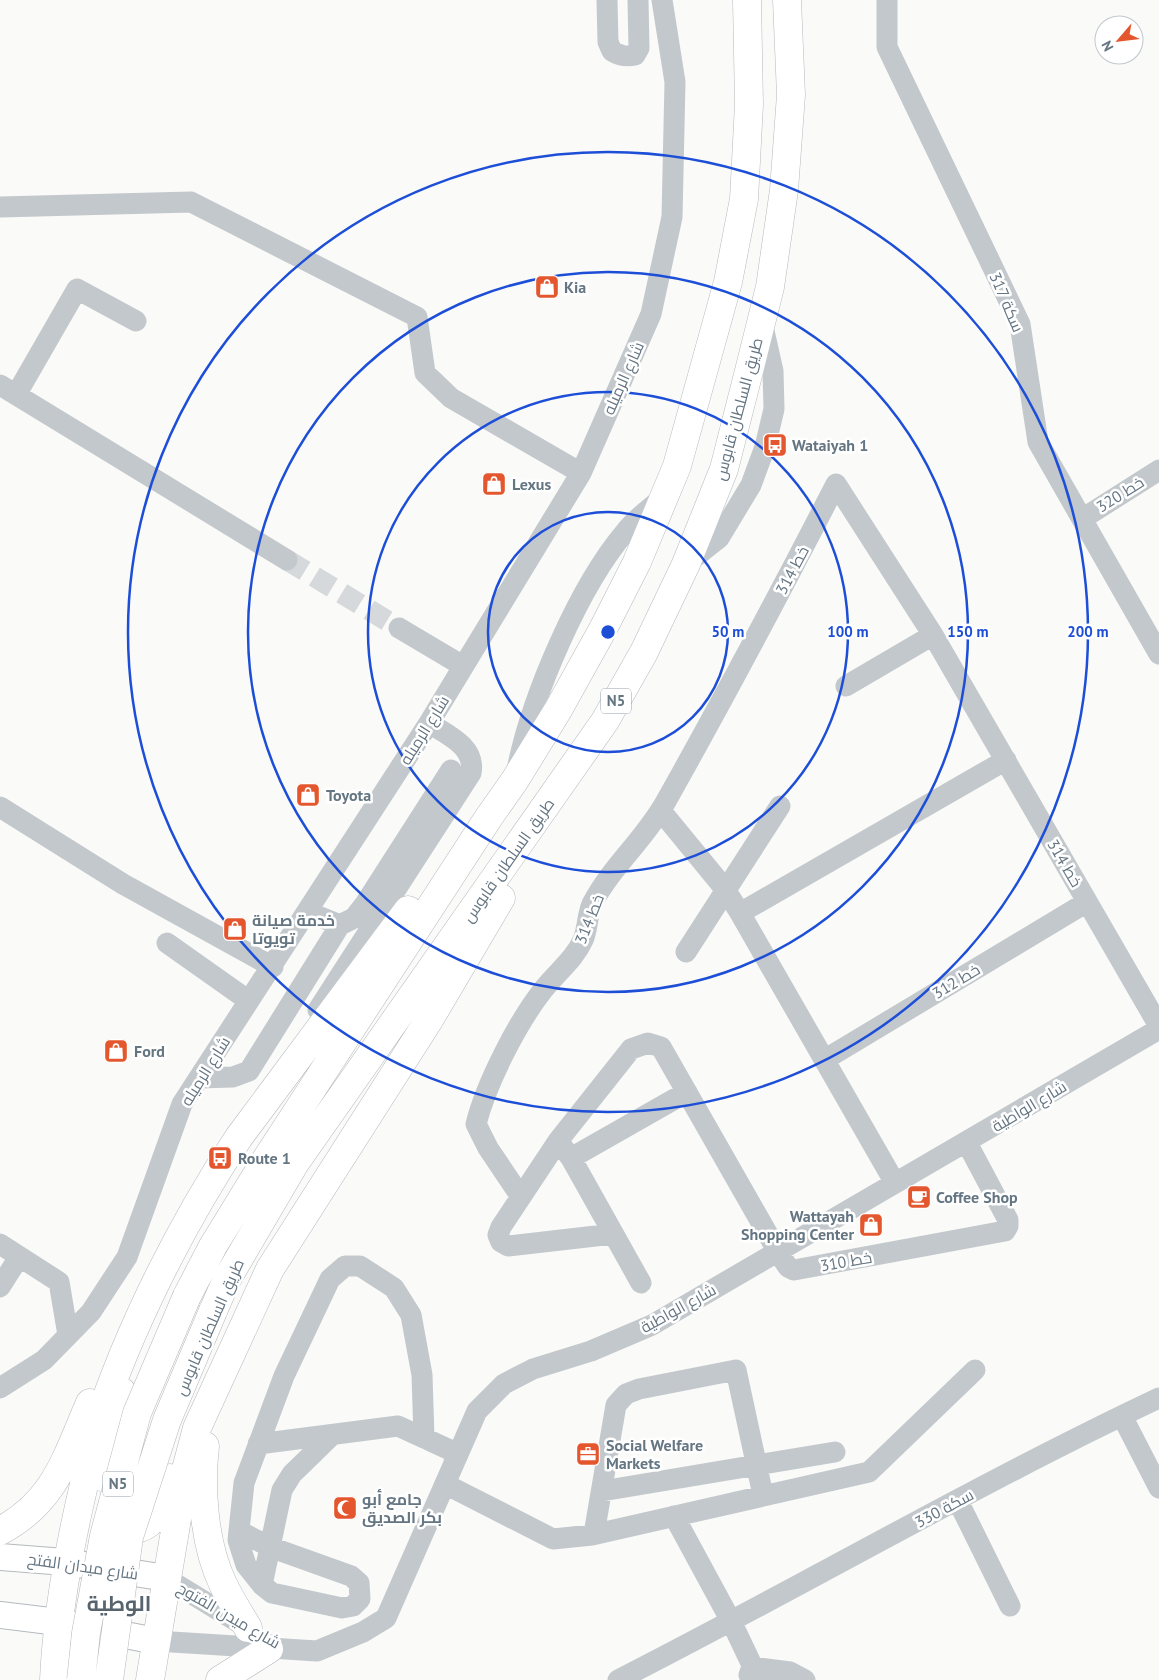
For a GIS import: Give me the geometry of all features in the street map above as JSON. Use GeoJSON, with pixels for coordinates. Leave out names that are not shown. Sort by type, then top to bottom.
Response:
{"type":"FeatureCollection","features":[{"type":"Feature","properties":{"kind":"highway","name":"طريق السلطان قابوس"},"geometry":{"type":"LineString","coordinates":[[82,1680],[86,1633],[104,1536],[137,1413],[187,1296],[213,1246],[267,1158],[488,817],[515,780],[558,710],[604,629],[636,562],[677,466],[728,282],[744,199],[749,104],[747,0]]}},
{"type":"Feature","properties":{"kind":"highway","name":"طريق السلطان قابوس"},"geometry":{"type":"LineString","coordinates":[[109,1680],[129,1538],[167,1420],[227,1279],[295,1163],[605,721],[644,652],[686,564],[724,469],[770,287],[784,190],[791,94],[786,0]]}},
{"type":"Feature","properties":{"kind":"highway"},"geometry":{"type":"LineString","coordinates":[[0,1530],[20,1520],[38,1504],[54,1483],[116,1344],[159,1277],[219,1168],[240,1137],[460,841],[488,817]]}},
{"type":"Feature","properties":{"kind":"highway"},"geometry":{"type":"LineString","coordinates":[[150,1680],[184,1476],[197,1428],[270,1269],[429,1020],[503,896],[518,846]]}},
{"type":"Feature","properties":{"kind":"highway"},"geometry":{"type":"LineString","coordinates":[[54,1680],[65,1562],[97,1427],[117,1373],[159,1277]]}},
{"type":"Feature","properties":{"kind":"highway"},"geometry":{"type":"LineString","coordinates":[[117,1373],[125,1402],[96,1495],[98,1510],[110,1520],[118,1525],[137,1528],[143,1527],[155,1518],[164,1498],[182,1443],[197,1428]]}},
{"type":"Feature","properties":{"kind":"highway"},"geometry":{"type":"LineString","coordinates":[[215,1389],[206,1433],[202,1472],[207,1527],[222,1583],[248,1628]]}},
{"type":"Feature","properties":{"kind":"highway"},"geometry":{"type":"LineString","coordinates":[[220,1680],[281,1650]]}},
{"type":"Feature","properties":{"kind":"highway"},"geometry":{"type":"LineString","coordinates":[[72,1680],[85,1673],[99,1673],[113,1680]]}},
{"type":"Feature","properties":{"kind":"main road","name":"شارع ميدان الفتح"},"geometry":{"type":"LineString","coordinates":[[0,1557],[65,1562],[166,1578]]}},
{"type":"Feature","properties":{"kind":"main road"},"geometry":{"type":"LineString","coordinates":[[0,1615],[58,1622],[156,1641]]}},
{"type":"Feature","properties":{"kind":"street"},"geometry":{"type":"LineString","coordinates":[[607,0],[608,42],[612,51],[619,55],[629,56],[635,55],[640,48],[638,0]]}},
{"type":"Feature","properties":{"kind":"street","name":"شارع الرميله"},"geometry":{"type":"LineString","coordinates":[[0,1388],[44,1360],[91,1312],[128,1257],[182,1104],[273,967],[429,723],[581,474],[651,314],[672,217],[675,82],[662,0]]}},
{"type":"Feature","properties":{"kind":"street","name":"سكة 317"},"geometry":{"type":"LineString","coordinates":[[887,0],[887,47],[1020,324],[1038,442],[1159,654]]}},
{"type":"Feature","properties":{"kind":"street"},"geometry":{"type":"LineString","coordinates":[[0,207],[191,202],[416,317],[425,373],[451,398],[581,474]]}},
{"type":"Feature","properties":{"kind":"street"},"geometry":{"type":"LineString","coordinates":[[136,321],[77,289],[8,390],[287,560]]}},
{"type":"Feature","properties":{"kind":"street","name":"خط 320"},"geometry":{"type":"LineString","coordinates":[[1082,519],[1159,470]]}},
{"type":"Feature","properties":{"kind":"street","name":"خط 314"},"geometry":{"type":"LineString","coordinates":[[521,1197],[488,1148],[476,1124],[481,1102],[531,1007],[544,989],[565,968],[583,940],[591,906],[607,879],[661,811],[734,681],[836,484],[933,635],[1159,1028]]}},
{"type":"Feature","properties":{"kind":"street"},"geometry":{"type":"LineString","coordinates":[[399,628],[463,666]]}},
{"type":"Feature","properties":{"kind":"street"},"geometry":{"type":"LineString","coordinates":[[846,686],[933,635]]}},
{"type":"Feature","properties":{"kind":"street"},"geometry":{"type":"LineString","coordinates":[[240,1137],[248,1115],[471,773],[471,759],[465,748],[429,723]]}},
{"type":"Feature","properties":{"kind":"street"},"geometry":{"type":"LineString","coordinates":[[740,913],[1006,760]]}},
{"type":"Feature","properties":{"kind":"street"},"geometry":{"type":"LineString","coordinates":[[199,1078],[234,1077],[249,1071],[340,925],[354,918],[365,904],[451,770]]}},
{"type":"Feature","properties":{"kind":"street"},"geometry":{"type":"LineString","coordinates":[[686,952],[780,806]]}},
{"type":"Feature","properties":{"kind":"street"},"geometry":{"type":"LineString","coordinates":[[0,807],[123,884],[273,967]]}},
{"type":"Feature","properties":{"kind":"street"},"geometry":{"type":"LineString","coordinates":[[661,811],[725,889],[895,1183]]}},
{"type":"Feature","properties":{"kind":"street","name":"خط 312"},"geometry":{"type":"LineString","coordinates":[[824,1060],[1087,902]]}},
{"type":"Feature","properties":{"kind":"street"},"geometry":{"type":"LineString","coordinates":[[308,912],[340,925]]}},
{"type":"Feature","properties":{"kind":"street"},"geometry":{"type":"LineString","coordinates":[[167,943],[249,1001]]}},
{"type":"Feature","properties":{"kind":"street","name":"شارع الواطية"},"geometry":{"type":"LineString","coordinates":[[156,1641],[317,1651],[363,1632],[386,1618],[445,1484],[456,1452],[477,1411],[504,1384],[533,1369],[591,1352],[652,1325],[1159,1028]]}},
{"type":"Feature","properties":{"kind":"street","name":"خط 310"},"geometry":{"type":"LineString","coordinates":[[558,1140],[631,1049],[648,1043],[662,1047],[778,1252],[788,1267],[797,1270],[1003,1233],[1008,1226],[1008,1220],[967,1142]]}},
{"type":"Feature","properties":{"kind":"street"},"geometry":{"type":"LineString","coordinates":[[571,1158],[687,1092]]}},
{"type":"Feature","properties":{"kind":"street"},"geometry":{"type":"LineString","coordinates":[[614,1234],[504,1244],[499,1239],[499,1231],[558,1140],[571,1158],[614,1234],[641,1283]]}},
{"type":"Feature","properties":{"kind":"street"},"geometry":{"type":"LineString","coordinates":[[0,1244],[59,1282],[68,1335]]}},
{"type":"Feature","properties":{"kind":"street"},"geometry":{"type":"LineString","coordinates":[[0,1287],[19,1258]]}},
{"type":"Feature","properties":{"kind":"street"},"geometry":{"type":"LineString","coordinates":[[239,1531],[270,1547],[351,1576],[359,1583],[360,1599],[353,1606],[342,1608],[272,1593],[262,1585],[246,1565],[238,1540],[244,1483],[284,1376],[330,1279],[344,1266],[360,1266],[394,1288],[411,1315],[422,1375],[424,1438]]}},
{"type":"Feature","properties":{"kind":"street"},"geometry":{"type":"LineString","coordinates":[[594,1534],[616,1405],[626,1394],[736,1370],[763,1495]]}},
{"type":"Feature","properties":{"kind":"street"},"geometry":{"type":"LineString","coordinates":[[445,1484],[553,1539],[594,1534],[869,1472],[975,1370]]}},
{"type":"Feature","properties":{"kind":"street","name":"سكة 330"},"geometry":{"type":"LineString","coordinates":[[618,1680],[732,1622],[1074,1438],[1159,1398]]}},
{"type":"Feature","properties":{"kind":"street"},"geometry":{"type":"LineString","coordinates":[[1122,1416],[1159,1488]]}},
{"type":"Feature","properties":{"kind":"street"},"geometry":{"type":"LineString","coordinates":[[258,1444],[398,1426],[456,1452]]}},
{"type":"Feature","properties":{"kind":"street"},"geometry":{"type":"LineString","coordinates":[[262,1585],[282,1490],[292,1474],[332,1435]]}},
{"type":"Feature","properties":{"kind":"street"},"geometry":{"type":"LineString","coordinates":[[602,1491],[835,1452]]}},
{"type":"Feature","properties":{"kind":"street"},"geometry":{"type":"LineString","coordinates":[[958,1501],[1010,1606]]}},
{"type":"Feature","properties":{"kind":"street"},"geometry":{"type":"LineString","coordinates":[[674,1516],[732,1622],[753,1676],[790,1672],[805,1680]]}},
{"type":"Feature","properties":{"kind":"street","name":"شارع ميدن الفتوح"},"geometry":{"type":"LineString","coordinates":[[166,1578],[281,1650]]}},
{"type":"Feature","properties":{"kind":"tunnel"},"geometry":{"type":"LineString","coordinates":[[287,560],[399,628]]}},
{"type":"Feature","properties":{"kind":"place","name":"Kia"},"geometry":{"type":"Point","coordinates":[547,287]}},
{"type":"Feature","properties":{"kind":"place","name":"Wataiyah 1"},"geometry":{"type":"Point","coordinates":[775,445]}},
{"type":"Feature","properties":{"kind":"place","name":"Lexus"},"geometry":{"type":"Point","coordinates":[494,484]}},
{"type":"Feature","properties":{"kind":"place","name":"Toyota"},"geometry":{"type":"Point","coordinates":[308,795]}},
{"type":"Feature","properties":{"kind":"place","name":"خدمة صيانة تويوتا"},"geometry":{"type":"Point","coordinates":[235,929]}},
{"type":"Feature","properties":{"kind":"place","name":"Ford"},"geometry":{"type":"Point","coordinates":[116,1051]}},
{"type":"Feature","properties":{"kind":"place","name":"Route 1"},"geometry":{"type":"Point","coordinates":[220,1158]}},
{"type":"Feature","properties":{"kind":"place","name":"Coffee Shop"},"geometry":{"type":"Point","coordinates":[919,1197]}},
{"type":"Feature","properties":{"kind":"place","name":"Wattayah Shopping Center"},"geometry":{"type":"Point","coordinates":[871,1225]}},
{"type":"Feature","properties":{"kind":"place","name":"Social Welfare Markets"},"geometry":{"type":"Point","coordinates":[588,1454]}},
{"type":"Feature","properties":{"kind":"place","name":"جامع أبو بكر الصديق"},"geometry":{"type":"Point","coordinates":[345,1508]}},
{"type":"Feature","properties":{"kind":"district","name":"الوطية"},"geometry":{"type":"Point","coordinates":[119,1604]}}]}
